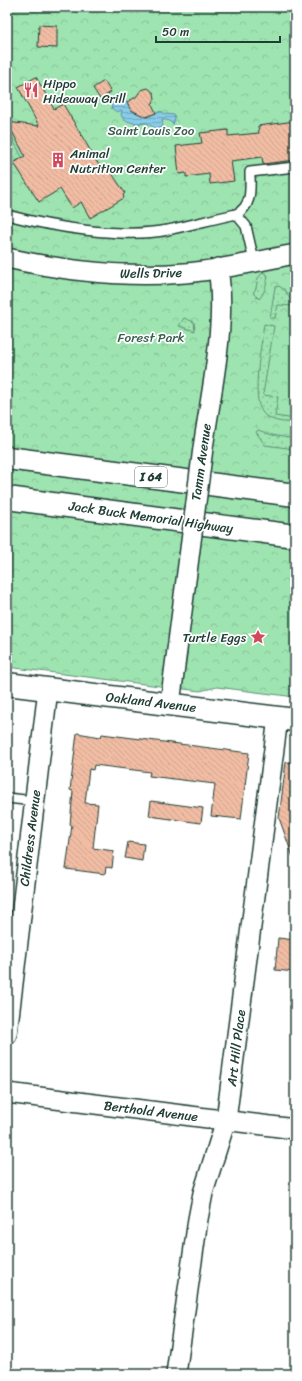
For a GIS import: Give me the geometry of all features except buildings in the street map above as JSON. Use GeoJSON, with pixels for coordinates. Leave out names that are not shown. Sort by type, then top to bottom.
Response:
{"type":"FeatureCollection","features":[{"type":"Feature","properties":{"kind":"main road","name":"I 64"},"geometry":{"type":"LineString","coordinates":[[7,458],[295,495]]}},
{"type":"Feature","properties":{"kind":"main road","name":"Jack Buck Memorial Highway"},"geometry":{"type":"LineString","coordinates":[[7,498],[295,536]]}},
{"type":"Feature","properties":{"kind":"main road","name":"Oakland Avenue"},"geometry":{"type":"LineString","coordinates":[[7,684],[287,719]]}},
{"type":"Feature","properties":{"kind":"street","name":"Wells Drive"},"geometry":{"type":"LineString","coordinates":[[7,258],[56,268],[125,275],[185,273],[295,254]]}},
{"type":"Feature","properties":{"kind":"street","name":"Tamm Avenue"},"geometry":{"type":"LineString","coordinates":[[170,704],[220,327],[221,294],[218,268]]}},
{"type":"Feature","properties":{"kind":"street","name":"Childress Avenue"},"geometry":{"type":"LineString","coordinates":[[7,1034],[48,689]]}},
{"type":"Feature","properties":{"kind":"street","name":"Art Hill Place"},"geometry":{"type":"LineString","coordinates":[[176,1374],[203,1193],[226,1120],[287,719]]}},
{"type":"Feature","properties":{"kind":"street","name":"Berthold Avenue"},"geometry":{"type":"LineString","coordinates":[[7,1093],[295,1129]]}},
{"type":"Feature","properties":{"kind":"lane"},"geometry":{"type":"LineString","coordinates":[[7,215],[97,232],[167,230],[236,214],[244,210],[248,203],[250,172],[295,167]]}},
{"type":"Feature","properties":{"kind":"lane"},"geometry":{"type":"LineString","coordinates":[[236,214],[246,226],[254,261]]}},
{"type":"Feature","properties":{"kind":"lane"},"geometry":{"type":"LineString","coordinates":[[7,798],[34,801]]}},
{"type":"Feature","properties":{"kind":"green space","name":"Forest Park"},"geometry":{"type":"Polygon","coordinates":[[[7,7],[295,7],[295,697],[217,687],[200,691],[7,667],[7,7]]]}},
{"type":"Feature","properties":{"kind":"green space"},"geometry":{"type":"Polygon","coordinates":[[[7,119],[9,119],[8,130],[22,157],[14,162],[15,165],[7,170],[7,119]]]}},
{"type":"Feature","properties":{"kind":"green space"},"geometry":{"type":"Polygon","coordinates":[[[263,272],[268,276],[266,286],[259,299],[253,293],[256,288],[258,278],[263,272]]]}},
{"type":"Feature","properties":{"kind":"green space"},"geometry":{"type":"Polygon","coordinates":[[[279,286],[285,290],[295,306],[278,305],[275,318],[270,318],[275,287],[279,286]]]}},
{"type":"Feature","properties":{"kind":"green space"},"geometry":{"type":"Polygon","coordinates":[[[184,318],[194,322],[195,331],[179,326],[184,318]]]}},
{"type":"Feature","properties":{"kind":"green space"},"geometry":{"type":"Polygon","coordinates":[[[264,324],[274,326],[263,395],[278,397],[275,416],[295,419],[295,423],[278,421],[270,418],[263,413],[259,406],[257,384],[264,324]]]}},
{"type":"Feature","properties":{"kind":"green space"},"geometry":{"type":"Polygon","coordinates":[[[258,430],[272,435],[295,439],[295,449],[265,445],[256,432],[258,430]]]}},
{"type":"Feature","properties":{"kind":"water"},"geometry":{"type":"Polygon","coordinates":[[[120,94],[124,102],[127,102],[131,110],[146,117],[161,111],[165,114],[174,115],[175,118],[173,125],[170,121],[162,119],[163,128],[157,129],[146,123],[137,124],[124,120],[121,115],[122,110],[117,112],[111,108],[116,95],[120,94]]]}},
{"type":"Feature","properties":{"kind":"place","name":"Hippo Hideaway Grill"},"geometry":{"type":"Point","coordinates":[31,90]}},
{"type":"Feature","properties":{"kind":"place","name":"Animal Nutrition Center"},"geometry":{"type":"Point","coordinates":[58,160]}},
{"type":"Feature","properties":{"kind":"place","name":"Turtle Eggs"},"geometry":{"type":"Point","coordinates":[258,637]}},
{"type":"Feature","properties":{"kind":"park label","name":"Saint Louis Zoo"},"geometry":{"type":"Point","coordinates":[151,130]}}]}
